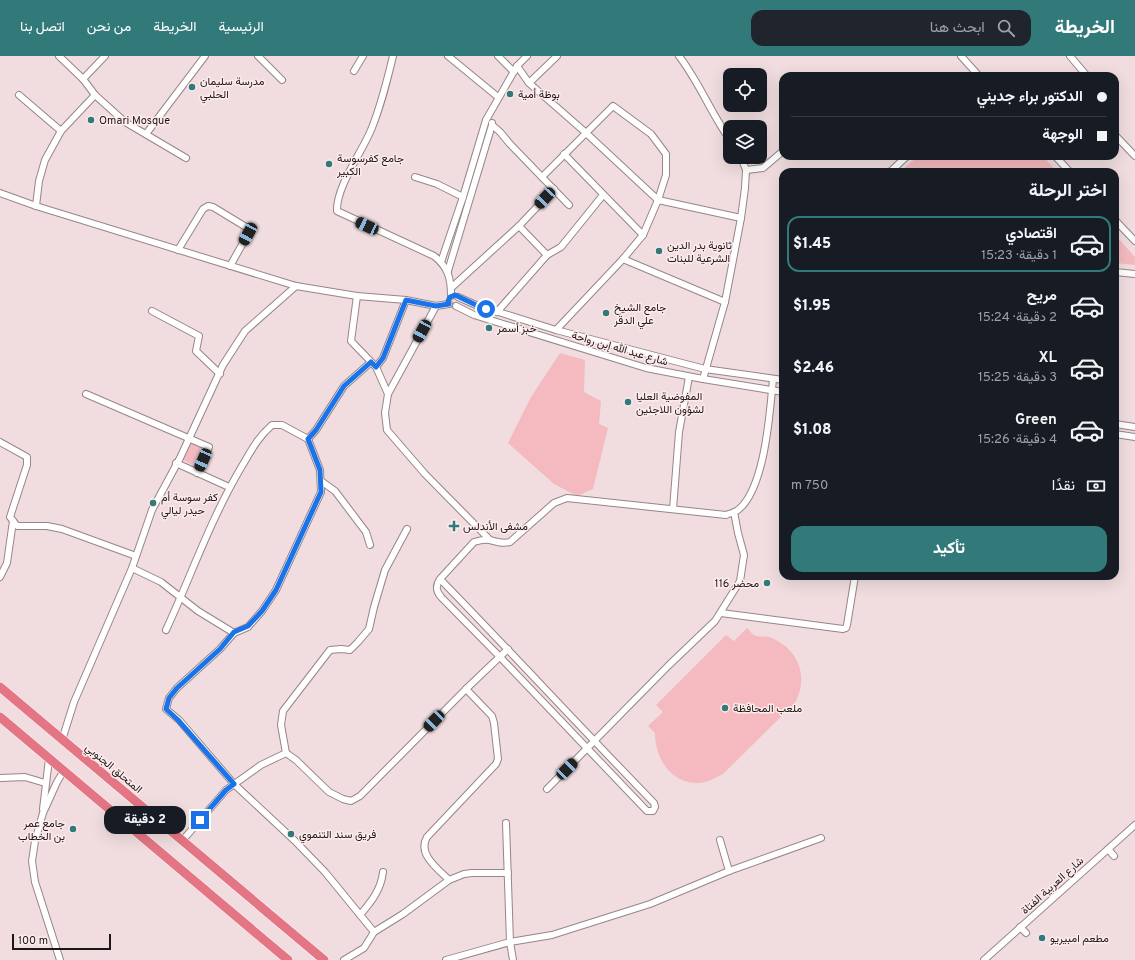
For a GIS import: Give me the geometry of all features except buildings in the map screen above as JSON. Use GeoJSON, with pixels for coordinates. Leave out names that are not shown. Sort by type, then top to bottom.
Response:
{"type":"FeatureCollection","features":[{"type":"Feature","properties":{"kind":"highway","name":"المتحلق الجنوبي"},"geometry":{"type":"LineString","coordinates":[[0,687],[324,960]]}},
{"type":"Feature","properties":{"kind":"highway"},"geometry":{"type":"LineString","coordinates":[[0,717],[288,960]]}},
{"type":"Feature","properties":{"kind":"street"},"geometry":{"type":"LineString","coordinates":[[59,56],[83,79],[95,95],[125,122],[186,158]]}},
{"type":"Feature","properties":{"kind":"street"},"geometry":{"type":"LineString","coordinates":[[83,79],[105,56]]}},
{"type":"Feature","properties":{"kind":"street"},"geometry":{"type":"LineString","coordinates":[[146,134],[205,56]]}},
{"type":"Feature","properties":{"kind":"street"},"geometry":{"type":"LineString","coordinates":[[258,56],[282,80]]}},
{"type":"Feature","properties":{"kind":"street"},"geometry":{"type":"LineString","coordinates":[[354,71],[364,56]]}},
{"type":"Feature","properties":{"kind":"street"},"geometry":{"type":"LineString","coordinates":[[393,56],[371,130],[342,188],[337,211],[434,256],[448,271]]}},
{"type":"Feature","properties":{"kind":"street"},"geometry":{"type":"LineString","coordinates":[[448,56],[498,98]]}},
{"type":"Feature","properties":{"kind":"street"},"geometry":{"type":"LineString","coordinates":[[498,56],[514,72]]}},
{"type":"Feature","properties":{"kind":"street"},"geometry":{"type":"LineString","coordinates":[[441,262],[463,197],[486,120],[517,66],[527,56]]}},
{"type":"Feature","properties":{"kind":"street"},"geometry":{"type":"LineString","coordinates":[[529,83],[557,56]]}},
{"type":"Feature","properties":{"kind":"street"},"geometry":{"type":"LineString","coordinates":[[679,56],[694,77],[723,130]]}},
{"type":"Feature","properties":{"kind":"street"},"geometry":{"type":"LineString","coordinates":[[961,56],[975,72]]}},
{"type":"Feature","properties":{"kind":"street"},"geometry":{"type":"LineString","coordinates":[[1070,56],[1084,72]]}},
{"type":"Feature","properties":{"kind":"street"},"geometry":{"type":"LineString","coordinates":[[517,66],[529,83],[586,132],[658,200],[741,218]]}},
{"type":"Feature","properties":{"kind":"street"},"geometry":{"type":"LineString","coordinates":[[19,95],[61,131]]}},
{"type":"Feature","properties":{"kind":"street"},"geometry":{"type":"LineString","coordinates":[[36,206],[38,181],[46,160],[61,131],[95,95]]}},
{"type":"Feature","properties":{"kind":"street"},"geometry":{"type":"LineString","coordinates":[[542,177],[613,106],[651,134],[666,154],[666,176],[643,236],[556,330]]}},
{"type":"Feature","properties":{"kind":"street"},"geometry":{"type":"LineString","coordinates":[[453,305],[448,301],[451,296],[451,288],[448,271],[492,125],[490,114]]}},
{"type":"Feature","properties":{"kind":"street"},"geometry":{"type":"LineString","coordinates":[[492,125],[568,205]]}},
{"type":"Feature","properties":{"kind":"street"},"geometry":{"type":"LineString","coordinates":[[1119,139],[1135,156]]}},
{"type":"Feature","properties":{"kind":"street"},"geometry":{"type":"LineString","coordinates":[[564,154],[643,236]]}},
{"type":"Feature","properties":{"kind":"street"},"geometry":{"type":"LineString","coordinates":[[746,170],[763,168],[779,154]]}},
{"type":"Feature","properties":{"kind":"street"},"geometry":{"type":"LineString","coordinates":[[894,168],[903,160]]}},
{"type":"Feature","properties":{"kind":"street"},"geometry":{"type":"LineString","coordinates":[[1059,160],[1066,168]]}},
{"type":"Feature","properties":{"kind":"street"},"geometry":{"type":"LineString","coordinates":[[703,380],[725,302],[741,218],[746,170],[744,164]]}},
{"type":"Feature","properties":{"kind":"street"},"geometry":{"type":"LineString","coordinates":[[415,177],[437,184],[463,197]]}},
{"type":"Feature","properties":{"kind":"street"},"geometry":{"type":"LineString","coordinates":[[451,288],[519,226],[554,189]]}},
{"type":"Feature","properties":{"kind":"street"},"geometry":{"type":"LineString","coordinates":[[0,194],[296,286],[357,296],[406,300],[436,306],[453,305],[460,302],[458,297],[455,295],[451,296]]}},
{"type":"Feature","properties":{"kind":"street"},"geometry":{"type":"LineString","coordinates":[[497,312],[547,254],[561,246],[603,195]]}},
{"type":"Feature","properties":{"kind":"street"},"geometry":{"type":"LineString","coordinates":[[178,250],[203,209],[208,206],[239,223],[248,230],[248,234],[230,266]]}},
{"type":"Feature","properties":{"kind":"street"},"geometry":{"type":"LineString","coordinates":[[1119,224],[1135,241]]}},
{"type":"Feature","properties":{"kind":"street"},"geometry":{"type":"LineString","coordinates":[[519,226],[547,254]]}},
{"type":"Feature","properties":{"kind":"street"},"geometry":{"type":"LineString","coordinates":[[623,259],[725,302]]}},
{"type":"Feature","properties":{"kind":"street"},"geometry":{"type":"LineString","coordinates":[[1119,272],[1135,274]]}},
{"type":"Feature","properties":{"kind":"street"},"geometry":{"type":"LineString","coordinates":[[62,740],[74,702],[132,568],[152,510],[189,438],[223,365],[245,331],[296,286]]}},
{"type":"Feature","properties":{"kind":"street"},"geometry":{"type":"LineString","coordinates":[[357,296],[351,341],[374,365],[388,394]]}},
{"type":"Feature","properties":{"kind":"street","name":"شارع عبد الله إبن رواحة"},"geometry":{"type":"LineString","coordinates":[[458,297],[476,305],[556,330],[705,370],[779,380]]}},
{"type":"Feature","properties":{"kind":"street"},"geometry":{"type":"LineString","coordinates":[[308,439],[316,430],[344,386],[383,358],[406,300]]}},
{"type":"Feature","properties":{"kind":"street","name":"شارع عبد الله إبن رواحة"},"geometry":{"type":"LineString","coordinates":[[453,305],[474,315],[646,368],[703,380],[779,391]]}},
{"type":"Feature","properties":{"kind":"street"},"geometry":{"type":"LineString","coordinates":[[436,306],[388,394],[385,413],[387,430],[425,474],[490,540]]}},
{"type":"Feature","properties":{"kind":"street"},"geometry":{"type":"LineString","coordinates":[[152,311],[199,336],[196,351],[220,374]]}},
{"type":"Feature","properties":{"kind":"street"},"geometry":{"type":"LineString","coordinates":[[672,509],[679,432],[689,377]]}},
{"type":"Feature","properties":{"kind":"street"},"geometry":{"type":"LineString","coordinates":[[440,579],[508,649],[594,742],[654,803],[655,807],[653,811],[647,811],[587,749],[438,594],[436,586],[440,579],[474,542],[490,540],[504,543],[510,542],[554,503],[567,498],[726,515],[734,512],[744,503],[751,493],[763,459],[773,379]]}},
{"type":"Feature","properties":{"kind":"street"},"geometry":{"type":"LineString","coordinates":[[86,394],[209,447],[197,473]]}},
{"type":"Feature","properties":{"kind":"street"},"geometry":{"type":"LineString","coordinates":[[166,630],[229,487],[261,434],[272,425],[282,425],[308,439],[320,470],[321,492],[276,590],[262,611],[248,626],[234,632],[220,649],[177,688],[169,698],[166,709],[178,720],[234,784],[326,872],[374,932]]}},
{"type":"Feature","properties":{"kind":"street"},"geometry":{"type":"LineString","coordinates":[[1119,425],[1135,427]]}},
{"type":"Feature","properties":{"kind":"street"},"geometry":{"type":"LineString","coordinates":[[1119,434],[1135,436]]}},
{"type":"Feature","properties":{"kind":"street"},"geometry":{"type":"LineString","coordinates":[[0,442],[28,457],[27,466],[10,517],[17,526],[47,526],[62,529],[136,556]]}},
{"type":"Feature","properties":{"kind":"street"},"geometry":{"type":"LineString","coordinates":[[176,463],[229,487]]}},
{"type":"Feature","properties":{"kind":"street"},"geometry":{"type":"LineString","coordinates":[[321,481],[335,490],[366,532],[370,544]]}},
{"type":"Feature","properties":{"kind":"street"},"geometry":{"type":"LineString","coordinates":[[547,789],[668,666],[715,621],[721,613],[740,581],[744,555],[734,512]]}},
{"type":"Feature","properties":{"kind":"street"},"geometry":{"type":"LineString","coordinates":[[0,577],[6,563],[13,521]]}},
{"type":"Feature","properties":{"kind":"street"},"geometry":{"type":"LineString","coordinates":[[407,528],[385,570],[369,628],[350,650],[330,650],[283,711],[281,724],[286,753],[296,760],[329,792],[343,799],[352,801],[360,796],[466,689],[508,649]]}},
{"type":"Feature","properties":{"kind":"street"},"geometry":{"type":"LineString","coordinates":[[132,568],[161,582],[198,611],[234,632]]}},
{"type":"Feature","properties":{"kind":"street"},"geometry":{"type":"LineString","coordinates":[[721,613],[843,629],[846,628],[847,625],[854,580]]}},
{"type":"Feature","properties":{"kind":"street"},"geometry":{"type":"LineString","coordinates":[[449,880],[425,854],[424,842],[496,764],[498,759],[492,716],[466,689]]}},
{"type":"Feature","properties":{"kind":"street"},"geometry":{"type":"LineString","coordinates":[[182,840],[226,790],[262,765],[286,753]]}},
{"type":"Feature","properties":{"kind":"street"},"geometry":{"type":"LineString","coordinates":[[48,759],[43,812],[33,851],[33,873],[60,960]]}},
{"type":"Feature","properties":{"kind":"street"},"geometry":{"type":"LineString","coordinates":[[43,812],[57,782],[64,772]]}},
{"type":"Feature","properties":{"kind":"street"},"geometry":{"type":"LineString","coordinates":[[0,778],[25,777],[45,783]]}},
{"type":"Feature","properties":{"kind":"street"},"geometry":{"type":"LineString","coordinates":[[506,822],[510,942],[513,960]]}},
{"type":"Feature","properties":{"kind":"street","name":"شارع العربية الفتاة"},"geometry":{"type":"LineString","coordinates":[[984,960],[1135,825]]}},
{"type":"Feature","properties":{"kind":"street"},"geometry":{"type":"LineString","coordinates":[[446,960],[510,942],[552,935],[650,904],[728,871],[821,838]]}},
{"type":"Feature","properties":{"kind":"street"},"geometry":{"type":"LineString","coordinates":[[720,840],[728,871]]}},
{"type":"Feature","properties":{"kind":"street"},"geometry":{"type":"LineString","coordinates":[[1108,849],[1114,856]]}},
{"type":"Feature","properties":{"kind":"street"},"geometry":{"type":"LineString","coordinates":[[360,915],[378,889],[383,872]]}},
{"type":"Feature","properties":{"kind":"street"},"geometry":{"type":"LineString","coordinates":[[344,960],[364,948],[374,932],[403,914],[449,880],[464,874],[472,873],[508,873]]}},
{"type":"Feature","properties":{"kind":"street"},"geometry":{"type":"LineString","coordinates":[[1020,927],[1026,933]]}},
{"type":"Feature","properties":{"kind":"shaded area"},"geometry":{"type":"Polygon","coordinates":[[[914,160],[1046,160],[1054,168],[904,168],[914,160]]]}},
{"type":"Feature","properties":{"kind":"shaded area"},"geometry":{"type":"Polygon","coordinates":[[[1119,239],[1135,257],[1135,265],[1119,263],[1119,239]]]}},
{"type":"Feature","properties":{"kind":"shaded area"},"geometry":{"type":"Polygon","coordinates":[[[560,353],[585,360],[584,392],[601,401],[599,424],[608,428],[593,489],[577,496],[554,484],[508,443],[531,397],[560,353]]]}},
{"type":"Feature","properties":{"kind":"shaded area"},"geometry":{"type":"Polygon","coordinates":[[[188,441],[201,446],[192,465],[180,458],[188,441]]]}},
{"type":"Feature","properties":{"kind":"shaded area","name":"ملعب المحافظة"},"geometry":{"type":"Polygon","coordinates":[[[747,628],[754,635],[770,637],[781,643],[795,657],[801,674],[799,693],[795,703],[723,774],[703,783],[686,782],[671,773],[665,767],[658,751],[655,733],[648,726],[663,712],[656,705],[726,635],[734,641],[747,628]]]}},
{"type":"Feature","properties":{"kind":"place","name":"مدرسة سليمان الحلبي"},"geometry":{"type":"Point","coordinates":[192,87]}},
{"type":"Feature","properties":{"kind":"place","name":"بوظة أمية"},"geometry":{"type":"Point","coordinates":[510,94]}},
{"type":"Feature","properties":{"kind":"place","name":"Omari Mosque"},"geometry":{"type":"Point","coordinates":[91,120]}},
{"type":"Feature","properties":{"kind":"place","name":"جامع كفرسوسة الكبير"},"geometry":{"type":"Point","coordinates":[329,164]}},
{"type":"Feature","properties":{"kind":"place","name":"ثانوية بدر الدين الشرعية للبنات"},"geometry":{"type":"Point","coordinates":[659,251]}},
{"type":"Feature","properties":{"kind":"place","name":"جامع الشيخ علي الدقر"},"geometry":{"type":"Point","coordinates":[606,313]}},
{"type":"Feature","properties":{"kind":"place","name":"خبز أسمر"},"geometry":{"type":"Point","coordinates":[489,328]}},
{"type":"Feature","properties":{"kind":"place","name":"المفوضية العليا لشؤون اللاجئين"},"geometry":{"type":"Point","coordinates":[628,402]}},
{"type":"Feature","properties":{"kind":"place","name":"كفر سوسة أم حيدر ليالي"},"geometry":{"type":"Point","coordinates":[153,503]}},
{"type":"Feature","properties":{"kind":"place","name":"مشفى الأندلس"},"geometry":{"type":"Point","coordinates":[454,526]}},
{"type":"Feature","properties":{"kind":"place","name":"محضر 116"},"geometry":{"type":"Point","coordinates":[767,583]}},
{"type":"Feature","properties":{"kind":"place","name":"ملعب المحافظة"},"geometry":{"type":"Point","coordinates":[725,708]}},
{"type":"Feature","properties":{"kind":"place","name":"جامع عمر بن الخطاب"},"geometry":{"type":"Point","coordinates":[73,829]}},
{"type":"Feature","properties":{"kind":"place","name":"فريق سند التنموي"},"geometry":{"type":"Point","coordinates":[291,834]}},
{"type":"Feature","properties":{"kind":"place","name":"مطعم امبيريو"},"geometry":{"type":"Point","coordinates":[1042,938]}},
{"type":"Feature","properties":{"kind":"route"},"geometry":{"type":"LineString","coordinates":[[200,820],[226,790],[234,784],[178,720],[166,709],[169,698],[177,688],[220,649],[234,632],[248,626],[262,611],[276,590],[321,492],[320,470],[308,439],[316,430],[344,386],[371,362],[376,367],[383,358],[406,300],[436,306],[449,304],[448,301],[450,297],[455,295],[486,309]]}}]}
